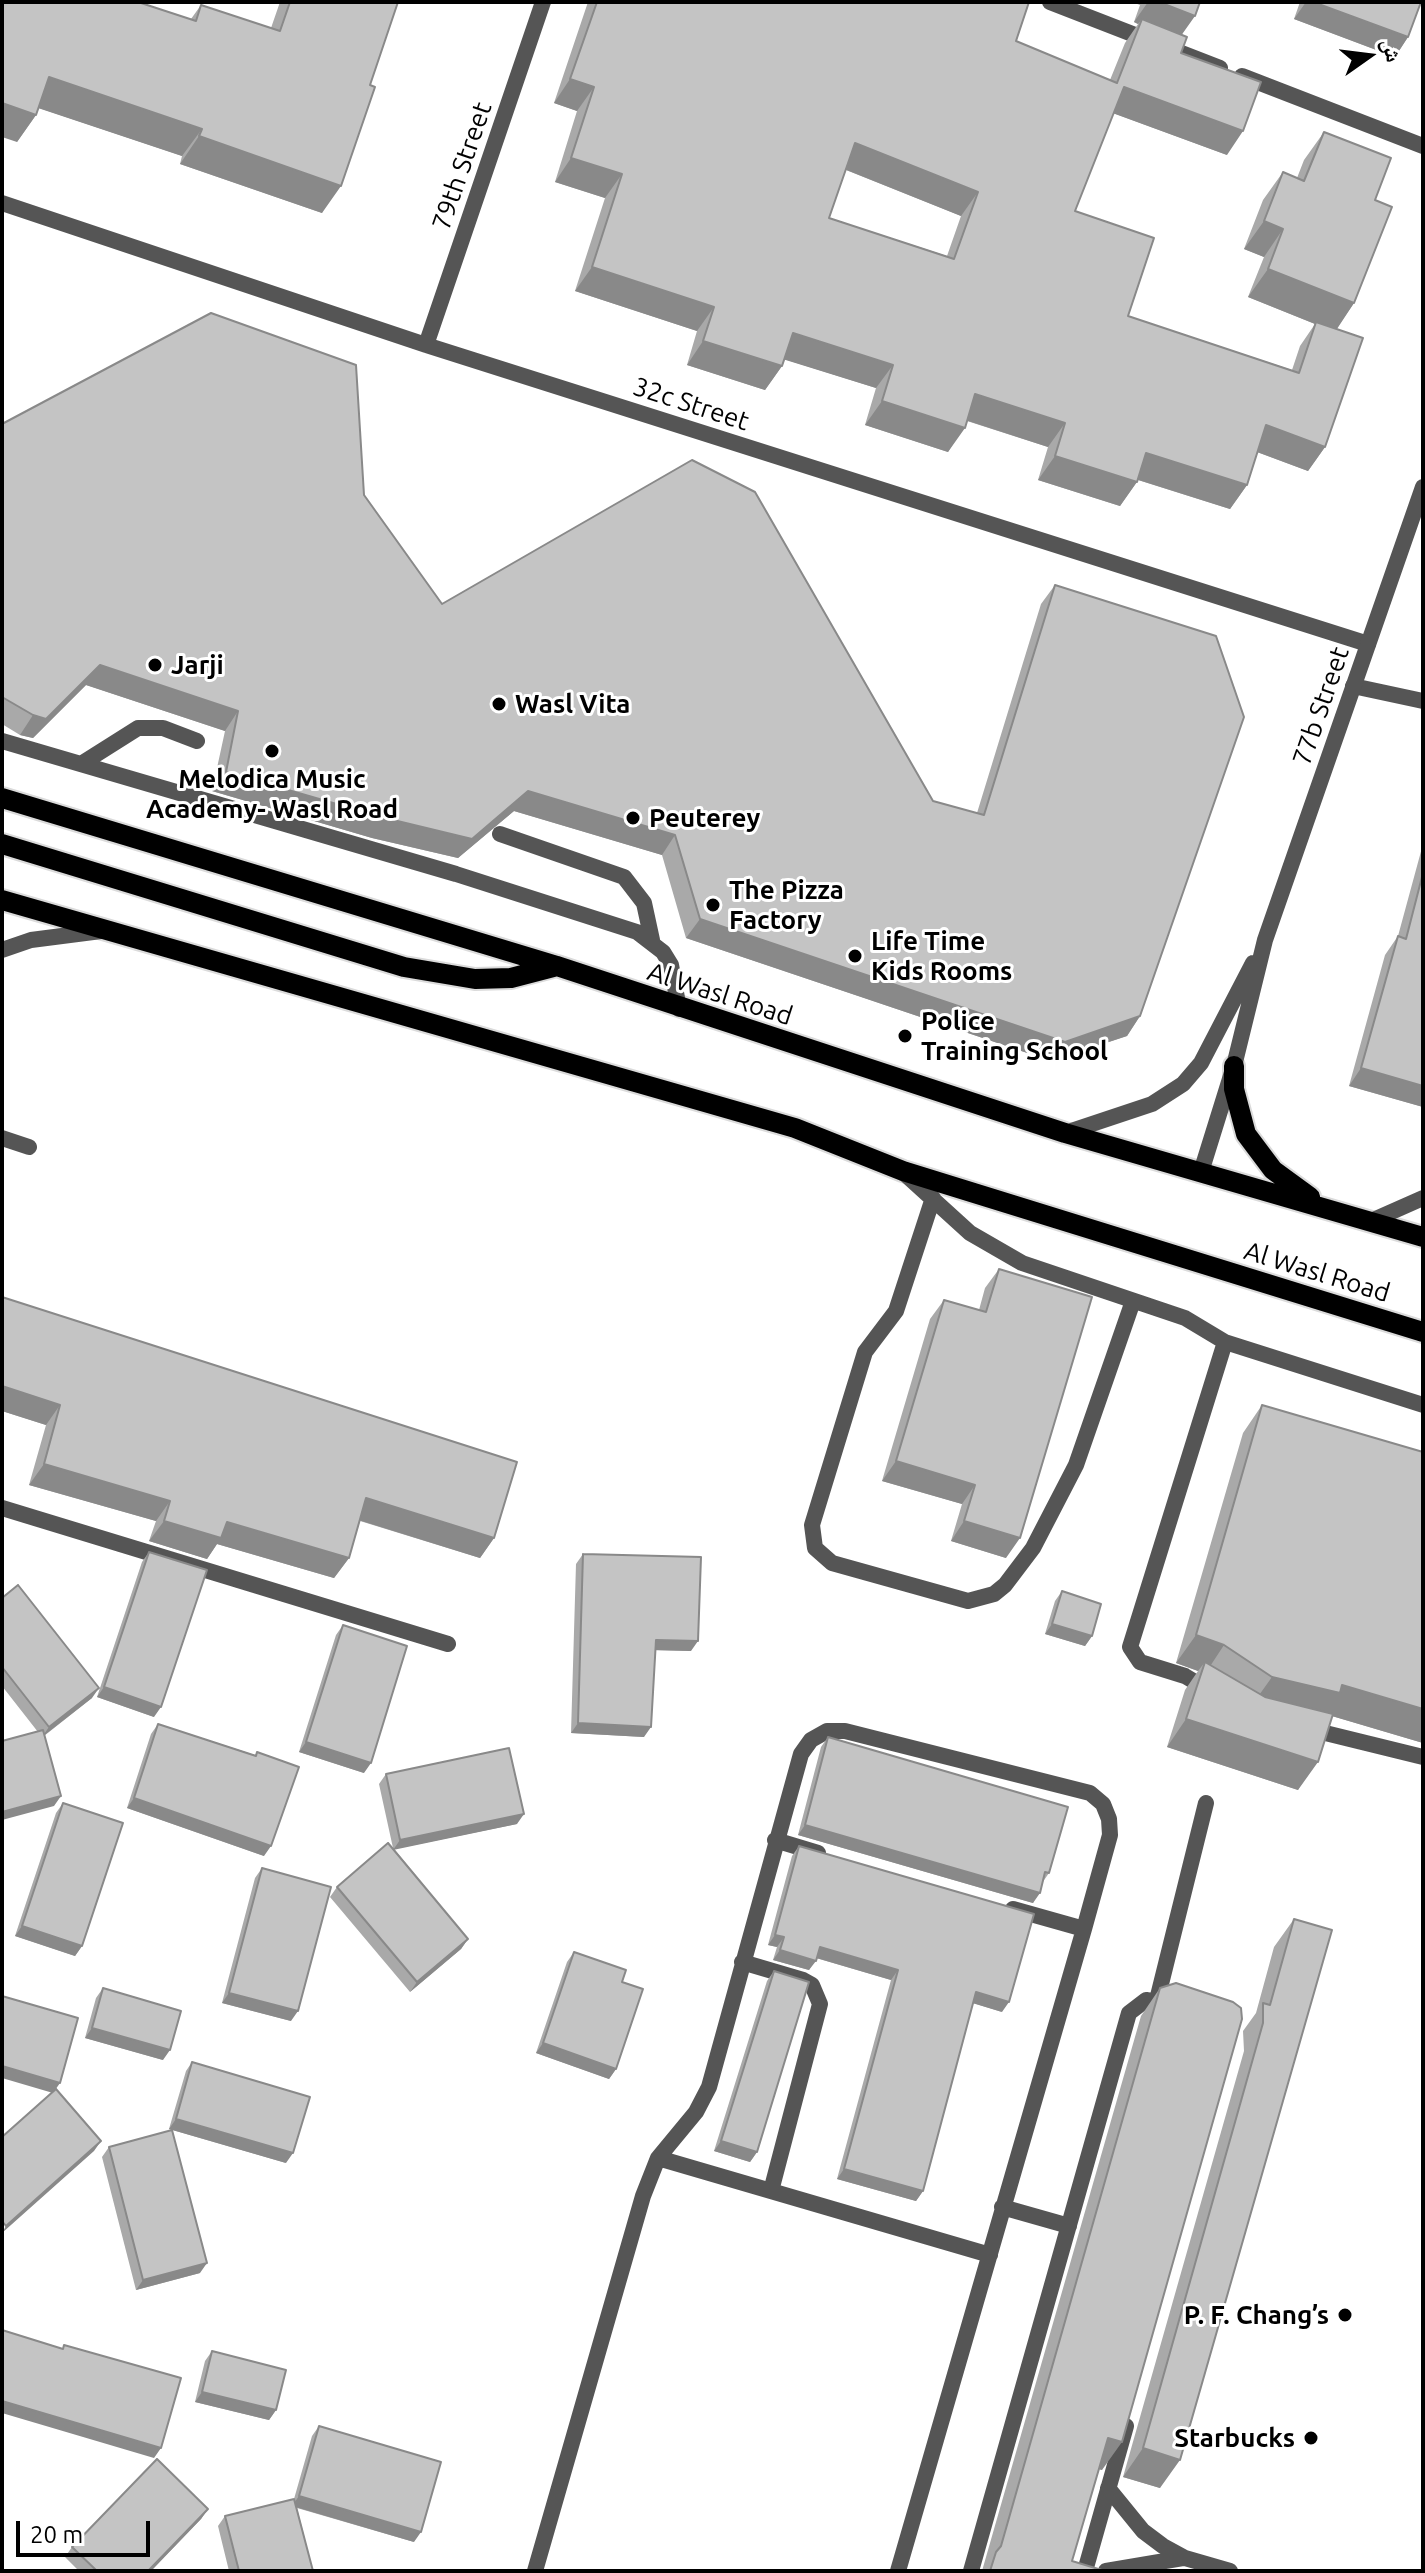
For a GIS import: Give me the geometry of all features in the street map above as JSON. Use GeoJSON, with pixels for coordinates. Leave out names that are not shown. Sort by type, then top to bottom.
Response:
{"type":"FeatureCollection","features":[{"type":"Feature","properties":{"kind":"main road","name":"Al Wasl Road"},"geometry":{"type":"LineString","coordinates":[[2,798],[557,966],[679,1009],[1065,1133],[1423,1237]]}},
{"type":"Feature","properties":{"kind":"main road"},"geometry":{"type":"LineString","coordinates":[[2,844],[404,967],[475,979],[511,978],[557,966]]}},
{"type":"Feature","properties":{"kind":"main road","name":"Al Wasl Road"},"geometry":{"type":"LineString","coordinates":[[2,900],[101,931],[795,1128],[903,1171],[1423,1332]]}},
{"type":"Feature","properties":{"kind":"main road"},"geometry":{"type":"LineString","coordinates":[[1234,1066],[1238,1112],[1258,1153],[1273,1170],[1327,1208]]}},
{"type":"Feature","properties":{"kind":"street","name":"79th Street"},"geometry":{"type":"LineString","coordinates":[[426,345],[543,2]]}},
{"type":"Feature","properties":{"kind":"street"},"geometry":{"type":"LineString","coordinates":[[1050,2],[1423,146]]}},
{"type":"Feature","properties":{"kind":"street","name":"32c Street"},"geometry":{"type":"LineString","coordinates":[[2,203],[426,345],[1368,644]]}},
{"type":"Feature","properties":{"kind":"street","name":"77b Street"},"geometry":{"type":"LineString","coordinates":[[1201,1172],[1234,1066],[1265,940],[1423,487]]}},
{"type":"Feature","properties":{"kind":"street"},"geometry":{"type":"LineString","coordinates":[[1353,686],[1423,701]]}},
{"type":"Feature","properties":{"kind":"street"},"geometry":{"type":"LineString","coordinates":[[81,764],[138,728],[163,728],[197,741]]}},
{"type":"Feature","properties":{"kind":"street"},"geometry":{"type":"LineString","coordinates":[[2,741],[456,874],[637,932],[652,940],[671,965],[679,1009]]}},
{"type":"Feature","properties":{"kind":"street"},"geometry":{"type":"LineString","coordinates":[[500,834],[624,877],[644,903],[652,940]]}},
{"type":"Feature","properties":{"kind":"street"},"geometry":{"type":"LineString","coordinates":[[2,950],[31,940],[101,931]]}},
{"type":"Feature","properties":{"kind":"street","name":"77b Street"},"geometry":{"type":"LineString","coordinates":[[1065,1133],[1152,1104],[1188,1080],[1201,1063],[1265,940]]}},
{"type":"Feature","properties":{"kind":"street"},"geometry":{"type":"LineString","coordinates":[[2,1138],[29,1147]]}},
{"type":"Feature","properties":{"kind":"street"},"geometry":{"type":"LineString","coordinates":[[903,1171],[970,1233],[1013,1259],[1040,1271],[1185,1318],[1225,1342],[1423,1405]]}},
{"type":"Feature","properties":{"kind":"street"},"geometry":{"type":"LineString","coordinates":[[933,1198],[896,1311],[865,1352],[812,1525],[815,1548],[832,1563],[968,1601],[981,1600],[1005,1585],[1033,1548],[1076,1465],[1133,1301]]}},
{"type":"Feature","properties":{"kind":"street"},"geometry":{"type":"LineString","coordinates":[[1371,1221],[1423,1198]]}},
{"type":"Feature","properties":{"kind":"street"},"geometry":{"type":"LineString","coordinates":[[1225,1342],[1130,1647],[1140,1662],[1185,1676],[1227,1704]]}},
{"type":"Feature","properties":{"kind":"street"},"geometry":{"type":"LineString","coordinates":[[2,1508],[448,1644]]}},
{"type":"Feature","properties":{"kind":"street"},"geometry":{"type":"LineString","coordinates":[[1292,1725],[1423,1757]]}},
{"type":"Feature","properties":{"kind":"street"},"geometry":{"type":"LineString","coordinates":[[535,2571],[643,2196],[658,2158],[696,2112],[709,2087],[801,1754],[811,1740],[827,1731],[845,1731],[1090,1793],[1103,1804],[1109,1819],[1110,1835],[1084,1929],[898,2571]]}},
{"type":"Feature","properties":{"kind":"street"},"geometry":{"type":"LineString","coordinates":[[1157,2000],[1206,1803]]}},
{"type":"Feature","properties":{"kind":"street"},"geometry":{"type":"LineString","coordinates":[[775,1840],[834,1857]]}},
{"type":"Feature","properties":{"kind":"street"},"geometry":{"type":"LineString","coordinates":[[996,1904],[1084,1929]]}},
{"type":"Feature","properties":{"kind":"street"},"geometry":{"type":"LineString","coordinates":[[742,1962],[803,1980],[812,1985],[820,2004],[771,2191]]}},
{"type":"Feature","properties":{"kind":"street"},"geometry":{"type":"LineString","coordinates":[[971,2571],[1129,2013],[1136,2005],[1157,2000],[1194,2012]]}},
{"type":"Feature","properties":{"kind":"street"},"geometry":{"type":"LineString","coordinates":[[658,2158],[990,2255]]}},
{"type":"Feature","properties":{"kind":"street"},"geometry":{"type":"LineString","coordinates":[[1002,2207],[1069,2226]]}},
{"type":"Feature","properties":{"kind":"street"},"geometry":{"type":"LineString","coordinates":[[1085,2571],[1130,2412]]}},
{"type":"Feature","properties":{"kind":"street"},"geometry":{"type":"LineString","coordinates":[[1108,2488],[1143,2531],[1185,2558],[1230,2571]]}},
{"type":"Feature","properties":{"kind":"street"},"geometry":{"type":"LineString","coordinates":[[1106,2571],[1185,2558]]}},
{"type":"Feature","properties":{"kind":"building"},"geometry":{"type":"Polygon","coordinates":[[[2,2],[138,2],[196,21],[201,5],[280,31],[290,2],[398,2],[370,85],[375,87],[341,186],[199,136],[202,129],[49,77],[36,115],[2,103],[2,2]]]}},
{"type":"Feature","properties":{"kind":"building"},"geometry":{"type":"Polygon","coordinates":[[[597,2],[1029,2],[1016,41],[1117,83],[1142,19],[1187,37],[1181,53],[1261,82],[1243,131],[1124,87],[1075,211],[1154,238],[1128,316],[1299,373],[1316,322],[1363,338],[1325,447],[1266,425],[1247,485],[1146,453],[1137,482],[1055,456],[1065,423],[975,394],[965,428],[882,401],[893,365],[793,333],[782,366],[703,341],[714,307],[592,267],[622,174],[571,158],[594,87],[570,79],[597,2]],[[855,143],[829,218],[954,259],[978,192],[855,143]]]}},
{"type":"Feature","properties":{"kind":"building"},"geometry":{"type":"Polygon","coordinates":[[[1159,2],[1200,2],[1195,16],[1159,2]]]}},
{"type":"Feature","properties":{"kind":"building"},"geometry":{"type":"Polygon","coordinates":[[[1313,2],[1421,2],[1408,37],[1313,2]]]}},
{"type":"Feature","properties":{"kind":"building"},"geometry":{"type":"Polygon","coordinates":[[[1324,132],[1391,158],[1375,200],[1392,207],[1354,303],[1268,269],[1283,229],[1264,221],[1283,172],[1304,181],[1324,132]]]}},
{"type":"Feature","properties":{"kind":"building","name":"Wasl Vita"},"geometry":{"type":"Polygon","coordinates":[[[211,313],[356,365],[364,495],[442,604],[692,460],[755,492],[933,801],[984,815],[1055,585],[1216,636],[1244,717],[1140,1016],[1065,1042],[700,919],[675,835],[528,791],[472,839],[385,818],[226,772],[238,711],[100,665],[46,719],[2,697],[2,424],[211,313]]]}},
{"type":"Feature","properties":{"kind":"building"},"geometry":{"type":"Polygon","coordinates":[[[1423,873],[1423,1086],[1361,1068],[1398,936],[1406,939],[1423,873]]]}},
{"type":"Feature","properties":{"kind":"building"},"geometry":{"type":"Polygon","coordinates":[[[999,1269],[1092,1297],[1020,1538],[964,1521],[975,1485],[896,1461],[944,1300],[986,1312],[999,1269]]]}},
{"type":"Feature","properties":{"kind":"building"},"geometry":{"type":"Polygon","coordinates":[[[2,1297],[517,1462],[494,1538],[366,1498],[349,1558],[227,1522],[221,1538],[164,1521],[170,1501],[44,1464],[60,1405],[2,1386],[2,1297]]]}},
{"type":"Feature","properties":{"kind":"building"},"geometry":{"type":"Polygon","coordinates":[[[1262,1405],[1423,1452],[1423,1709],[1342,1685],[1340,1693],[1272,1677],[1224,1645],[1196,1635],[1262,1405]]]}},
{"type":"Feature","properties":{"kind":"building"},"geometry":{"type":"Polygon","coordinates":[[[149,1552],[207,1570],[161,1707],[104,1687],[149,1552]]]}},
{"type":"Feature","properties":{"kind":"building"},"geometry":{"type":"Polygon","coordinates":[[[583,1554],[701,1557],[698,1641],[656,1640],[651,1727],[578,1723],[583,1554]]]}},
{"type":"Feature","properties":{"kind":"building"},"geometry":{"type":"Polygon","coordinates":[[[18,1585],[99,1688],[49,1727],[2,1667],[2,1598],[18,1585]]]}},
{"type":"Feature","properties":{"kind":"building"},"geometry":{"type":"Polygon","coordinates":[[[1062,1591],[1101,1604],[1092,1636],[1052,1624],[1062,1591]]]}},
{"type":"Feature","properties":{"kind":"building"},"geometry":{"type":"Polygon","coordinates":[[[343,1625],[407,1646],[371,1763],[306,1742],[343,1625]]]}},
{"type":"Feature","properties":{"kind":"building"},"geometry":{"type":"Polygon","coordinates":[[[1205,1662],[1265,1697],[1333,1714],[1318,1762],[1186,1719],[1205,1662]]]}},
{"type":"Feature","properties":{"kind":"building"},"geometry":{"type":"Polygon","coordinates":[[[158,1724],[299,1767],[271,1846],[134,1798],[158,1724]]]}},
{"type":"Feature","properties":{"kind":"building"},"geometry":{"type":"Polygon","coordinates":[[[43,1730],[61,1796],[2,1812],[2,1741],[43,1730]]]}},
{"type":"Feature","properties":{"kind":"building"},"geometry":{"type":"Polygon","coordinates":[[[828,1737],[1068,1807],[1040,1893],[805,1825],[828,1737]]]}},
{"type":"Feature","properties":{"kind":"building"},"geometry":{"type":"Polygon","coordinates":[[[509,1748],[524,1814],[400,1840],[386,1774],[509,1748]]]}},
{"type":"Feature","properties":{"kind":"building"},"geometry":{"type":"Polygon","coordinates":[[[63,1803],[123,1823],[82,1946],[22,1926],[63,1803]]]}},
{"type":"Feature","properties":{"kind":"building"},"geometry":{"type":"Polygon","coordinates":[[[388,1843],[468,1939],[417,1982],[337,1887],[388,1843]]]}},
{"type":"Feature","properties":{"kind":"building"},"geometry":{"type":"Polygon","coordinates":[[[799,1846],[1034,1914],[1009,2002],[976,1992],[923,2191],[844,2169],[898,1970],[820,1947],[816,1961],[780,1950],[784,1937],[775,1935],[799,1846]]]}},
{"type":"Feature","properties":{"kind":"building"},"geometry":{"type":"Polygon","coordinates":[[[262,1868],[331,1887],[298,2011],[229,1993],[262,1868]]]}},
{"type":"Feature","properties":{"kind":"building"},"geometry":{"type":"Polygon","coordinates":[[[1294,1919],[1332,1930],[1180,2460],[1143,2448],[1263,2023],[1263,2003],[1270,2005],[1294,1919]]]}},
{"type":"Feature","properties":{"kind":"building"},"geometry":{"type":"Polygon","coordinates":[[[574,1952],[626,1970],[622,1982],[643,1989],[616,2069],[543,2043],[574,1952]]]}},
{"type":"Feature","properties":{"kind":"building"},"geometry":{"type":"Polygon","coordinates":[[[774,1971],[809,1982],[757,2152],[721,2141],[774,1971]]]}},
{"type":"Feature","properties":{"kind":"building"},"geometry":{"type":"Polygon","coordinates":[[[1176,1983],[1233,2002],[1241,2008],[1242,2019],[1122,2442],[1108,2438],[1072,2561],[1105,2571],[990,2571],[1001,2546],[1160,1988],[1176,1983]]]}},
{"type":"Feature","properties":{"kind":"building"},"geometry":{"type":"Polygon","coordinates":[[[103,1988],[181,2011],[170,2050],[92,2028],[103,1988]]]}},
{"type":"Feature","properties":{"kind":"building"},"geometry":{"type":"Polygon","coordinates":[[[2,1996],[78,2018],[60,2083],[2,2066],[2,1996]]]}},
{"type":"Feature","properties":{"kind":"building"},"geometry":{"type":"Polygon","coordinates":[[[192,2062],[310,2097],[293,2153],[176,2119],[192,2062]]]}},
{"type":"Feature","properties":{"kind":"building"},"geometry":{"type":"Polygon","coordinates":[[[56,2089],[101,2141],[6,2226],[2,2221],[2,2137],[56,2089]]]}},
{"type":"Feature","properties":{"kind":"building"},"geometry":{"type":"Polygon","coordinates":[[[172,2130],[207,2263],[143,2280],[109,2147],[172,2130]]]}},
{"type":"Feature","properties":{"kind":"building"},"geometry":{"type":"Polygon","coordinates":[[[2,2330],[63,2349],[64,2345],[181,2378],[161,2448],[2,2401],[2,2330]]]}},
{"type":"Feature","properties":{"kind":"building"},"geometry":{"type":"Polygon","coordinates":[[[212,2351],[286,2370],[276,2410],[202,2392],[212,2351]]]}},
{"type":"Feature","properties":{"kind":"building"},"geometry":{"type":"Polygon","coordinates":[[[319,2426],[441,2462],[421,2532],[299,2496],[319,2426]]]}},
{"type":"Feature","properties":{"kind":"building"},"geometry":{"type":"Polygon","coordinates":[[[157,2459],[208,2509],[148,2571],[97,2571],[72,2547],[157,2459]]]}},
{"type":"Feature","properties":{"kind":"building"},"geometry":{"type":"Polygon","coordinates":[[[294,2499],[313,2571],[239,2571],[225,2516],[294,2499]]]}},
{"type":"Feature","properties":{"kind":"place","name":"Jarji"},"geometry":{"type":"Point","coordinates":[155,665]}},
{"type":"Feature","properties":{"kind":"place","name":"Wasl Vita"},"geometry":{"type":"Point","coordinates":[499,704]}},
{"type":"Feature","properties":{"kind":"place","name":"Melodica Music Academy- Wasl Road"},"geometry":{"type":"Point","coordinates":[272,751]}},
{"type":"Feature","properties":{"kind":"place","name":"Peuterey"},"geometry":{"type":"Point","coordinates":[633,818]}},
{"type":"Feature","properties":{"kind":"place","name":"The Pizza Factory"},"geometry":{"type":"Point","coordinates":[713,905]}},
{"type":"Feature","properties":{"kind":"place","name":"Life Time Kids Rooms"},"geometry":{"type":"Point","coordinates":[855,956]}},
{"type":"Feature","properties":{"kind":"place","name":"Police Training School"},"geometry":{"type":"Point","coordinates":[905,1036]}},
{"type":"Feature","properties":{"kind":"place","name":"P. F. Chang’s"},"geometry":{"type":"Point","coordinates":[1345,2315]}},
{"type":"Feature","properties":{"kind":"place","name":"Starbucks"},"geometry":{"type":"Point","coordinates":[1311,2438]}}]}
